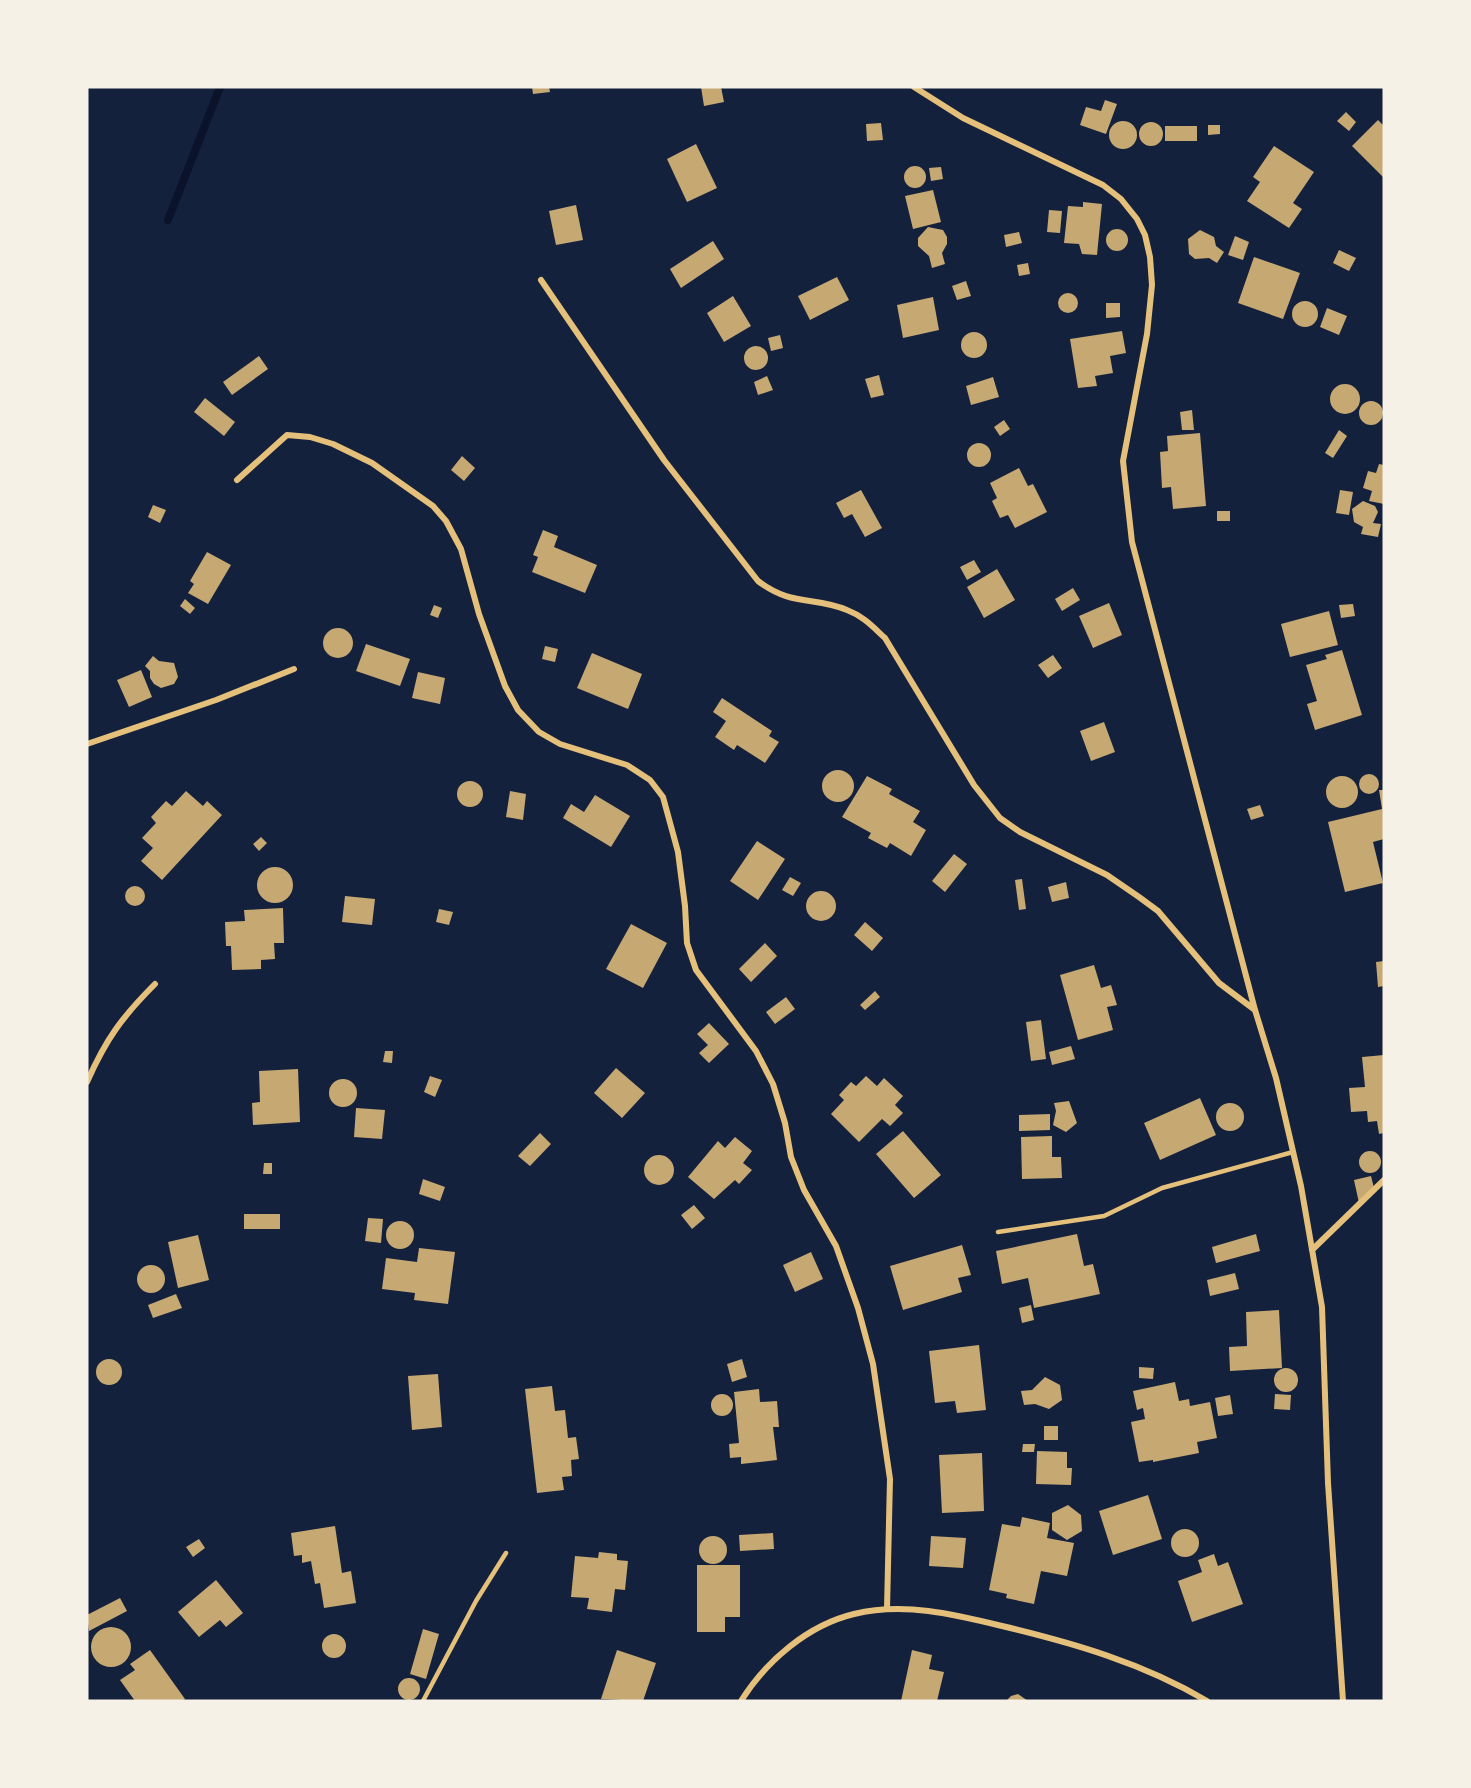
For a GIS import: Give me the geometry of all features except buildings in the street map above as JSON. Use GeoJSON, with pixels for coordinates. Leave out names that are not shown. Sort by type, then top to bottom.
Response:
{"type":"FeatureCollection","features":[{"type":"Feature","properties":{"kind":"street"},"geometry":{"type":"LineString","coordinates":[[914,87],[963,118],[1103,185],[1121,199],[1137,219],[1145,235],[1150,257],[1152,285],[1147,334],[1123,461],[1132,542],[1255,1010],[1276,1078],[1312,1250],[1322,1307],[1328,1483],[1343,1701]]}},
{"type":"Feature","properties":{"kind":"street"},"geometry":{"type":"LineString","coordinates":[[541,280],[664,460],[758,582],[776,595],[845,609],[865,619],[885,638],[974,785],[1000,818],[1020,832],[1107,875],[1158,911],[1219,983],[1255,1010]]}},
{"type":"Feature","properties":{"kind":"street"},"geometry":{"type":"LineString","coordinates":[[237,480],[287,435],[310,436],[333,444],[372,463],[405,484],[433,506],[446,521],[461,549],[479,614],[505,686],[518,710],[539,732],[560,744],[627,765],[650,780],[663,797],[678,852],[687,943],[696,970],[756,1051],[772,1084],[785,1123],[790,1157],[804,1190],[837,1246],[858,1308],[873,1364],[890,1479],[887,1609]]}},
{"type":"Feature","properties":{"kind":"street"},"geometry":{"type":"LineString","coordinates":[[87,744],[294,669]]}},
{"type":"Feature","properties":{"kind":"street"},"geometry":{"type":"LineString","coordinates":[[87,1082],[111,1034],[124,1015],[155,984]]}},
{"type":"Feature","properties":{"kind":"street"},"geometry":{"type":"LineString","coordinates":[[1312,1250],[1384,1180]]}},
{"type":"Feature","properties":{"kind":"street"},"geometry":{"type":"LineString","coordinates":[[741,1701],[770,1665],[806,1635],[852,1614],[910,1608],[944,1613],[1059,1639],[1122,1660],[1182,1686],[1207,1701]]}},
{"type":"Feature","properties":{"kind":"lane"},"geometry":{"type":"LineString","coordinates":[[998,1232],[1104,1216],[1179,1183],[1293,1152]]}},
{"type":"Feature","properties":{"kind":"lane"},"geometry":{"type":"LineString","coordinates":[[423,1701],[476,1601],[506,1553]]}},
{"type":"Feature","properties":{"kind":"waterway"},"geometry":{"type":"LineString","coordinates":[[168,220],[220,87]]}}]}
